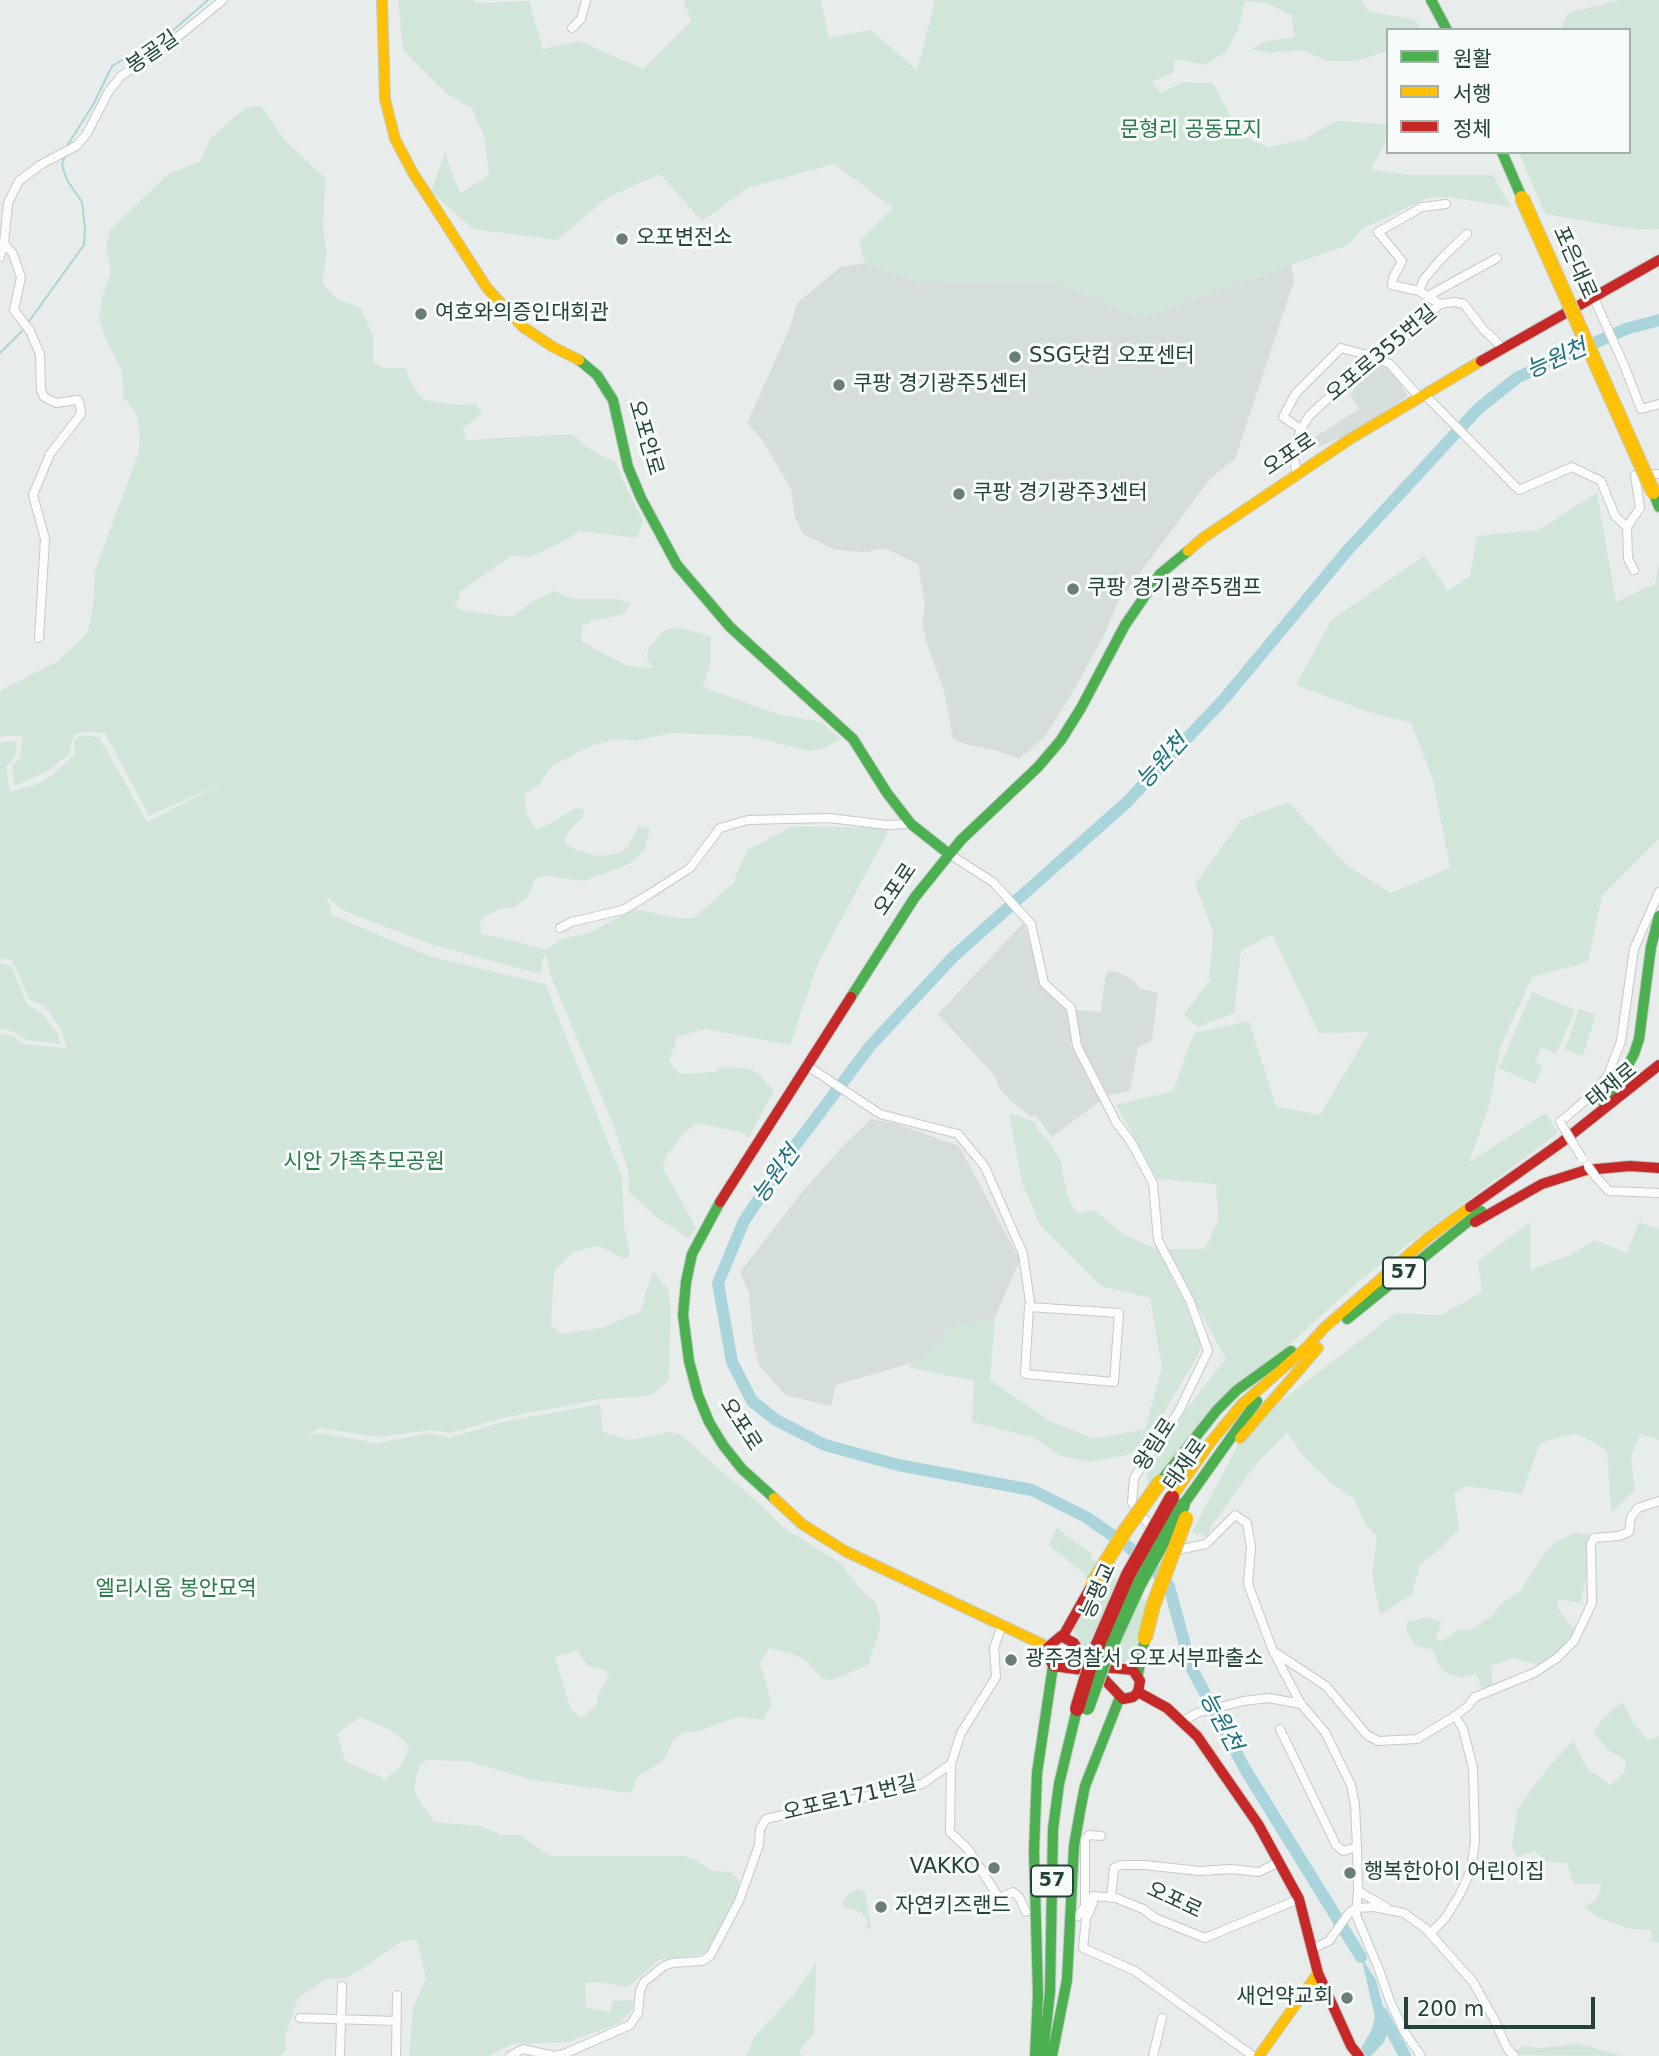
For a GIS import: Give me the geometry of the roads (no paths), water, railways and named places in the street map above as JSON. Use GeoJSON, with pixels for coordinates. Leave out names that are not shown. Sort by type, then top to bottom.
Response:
{"type":"FeatureCollection","features":[{"type":"Feature","properties":{"kind":"main road","name":"오포안로"},"geometry":{"type":"LineString","coordinates":[[382,0],[384,99],[395,139],[412,173],[487,288],[499,303],[535,336],[588,366],[597,375],[613,400],[628,467],[638,490],[689,581],[730,627],[853,739],[887,793],[911,824],[949,854]]}},
{"type":"Feature","properties":{"kind":"main road"},"geometry":{"type":"LineString","coordinates":[[1431,0],[1446,28]]}},
{"type":"Feature","properties":{"kind":"main road"},"geometry":{"type":"LineString","coordinates":[[1439,0],[1453,28]]}},
{"type":"Feature","properties":{"kind":"main road"},"geometry":{"type":"LineString","coordinates":[[1503,154],[1526,197],[1656,488],[1659,507]]}},
{"type":"Feature","properties":{"kind":"main road"},"geometry":{"type":"LineString","coordinates":[[1511,154],[1526,197]]}},
{"type":"Feature","properties":{"kind":"main road","name":"오포로"},"geometry":{"type":"LineString","coordinates":[[1048,1647],[845,1551],[802,1524],[732,1457],[709,1422],[698,1395],[686,1346],[683,1315],[692,1254],[722,1198],[915,897],[977,822],[1038,767],[1061,740],[1125,625],[1160,574],[1203,538],[1350,439],[1659,260]]}},
{"type":"Feature","properties":{"kind":"main road"},"geometry":{"type":"LineString","coordinates":[[1562,1142],[1609,1097],[1634,1054],[1642,1024],[1651,947],[1659,916]]}},
{"type":"Feature","properties":{"kind":"main road","name":"57"},"geometry":{"type":"LineString","coordinates":[[1562,1142],[1659,1065]]}},
{"type":"Feature","properties":{"kind":"main road","name":"태재로"},"geometry":{"type":"LineString","coordinates":[[1180,1507],[1210,1443],[1241,1405],[1328,1330],[1435,1246],[1588,1133],[1659,1075]]}},
{"type":"Feature","properties":{"kind":"main road","name":"태재로"},"geometry":{"type":"LineString","coordinates":[[1328,1330],[1429,1237],[1562,1142]]}},
{"type":"Feature","properties":{"kind":"main road"},"geometry":{"type":"LineString","coordinates":[[1435,1246],[1542,1184],[1605,1167],[1659,1168]]}},
{"type":"Feature","properties":{"kind":"main road"},"geometry":{"type":"LineString","coordinates":[[1035,2056],[1038,1995],[1034,1851],[1037,1773],[1054,1666],[1048,1655],[1048,1647],[1062,1636],[1125,1531],[1217,1410],[1237,1390],[1328,1330]]}},
{"type":"Feature","properties":{"kind":"main road"},"geometry":{"type":"LineString","coordinates":[[1054,1666],[1083,1670],[1104,1679],[1123,1699],[1133,1697],[1138,1692],[1138,1674],[1145,1638],[1180,1507],[1328,1330]]}},
{"type":"Feature","properties":{"kind":"main road","name":"능평교"},"geometry":{"type":"LineString","coordinates":[[1081,1711],[1093,1656],[1128,1575],[1180,1507]]}},
{"type":"Feature","properties":{"kind":"main road"},"geometry":{"type":"LineString","coordinates":[[1062,1636],[1074,1643],[1082,1656],[1102,1667],[1123,1667],[1138,1674]]}},
{"type":"Feature","properties":{"kind":"main road"},"geometry":{"type":"LineString","coordinates":[[1138,1692],[1167,1708],[1198,1736],[1258,1824],[1299,1899],[1318,1973],[1355,2051]]}},
{"type":"Feature","properties":{"kind":"main road"},"geometry":{"type":"LineString","coordinates":[[1050,2056],[1067,1980],[1074,1846],[1081,1806],[1120,1697]]}},
{"type":"Feature","properties":{"kind":"main road","name":"57"},"geometry":{"type":"LineString","coordinates":[[1042,2056],[1050,1992],[1054,1829],[1059,1784],[1081,1711]]}},
{"type":"Feature","properties":{"kind":"main road","name":"57"},"geometry":{"type":"LineString","coordinates":[[1050,2056],[1062,1827],[1081,1711]]}},
{"type":"Feature","properties":{"kind":"main road"},"geometry":{"type":"LineString","coordinates":[[1259,2056],[1318,1973]]}},
{"type":"Feature","properties":{"kind":"street","name":"봉골길"},"geometry":{"type":"LineString","coordinates":[[0,257],[8,203],[14,188],[26,175],[67,151],[86,135],[109,91],[126,71],[176,39],[223,0]]}},
{"type":"Feature","properties":{"kind":"street"},"geometry":{"type":"LineString","coordinates":[[572,29],[580,19],[586,0]]}},
{"type":"Feature","properties":{"kind":"street"},"geometry":{"type":"LineString","coordinates":[[1440,304],[1419,291],[1392,285],[1402,261],[1378,232],[1422,207],[1446,204]]}},
{"type":"Feature","properties":{"kind":"street"},"geometry":{"type":"LineString","coordinates":[[1419,291],[1424,279],[1441,258],[1467,234]]}},
{"type":"Feature","properties":{"kind":"street"},"geometry":{"type":"LineString","coordinates":[[4,243],[13,254],[21,277],[14,310],[30,331],[40,354],[41,390],[44,397],[56,403],[78,400],[81,414],[50,454],[33,495],[45,539],[39,638]]}},
{"type":"Feature","properties":{"kind":"street"},"geometry":{"type":"LineString","coordinates":[[1428,296],[1497,258]]}},
{"type":"Feature","properties":{"kind":"street"},"geometry":{"type":"LineString","coordinates":[[1593,296],[1641,409],[1659,404]]}},
{"type":"Feature","properties":{"kind":"street","name":"오포로355번길"},"geometry":{"type":"LineString","coordinates":[[1297,476],[1293,452],[1309,416],[1440,304],[1464,304],[1483,329],[1503,348]]}},
{"type":"Feature","properties":{"kind":"street"},"geometry":{"type":"LineString","coordinates":[[1301,429],[1283,417],[1296,393],[1341,348],[1378,358],[1390,364],[1519,490],[1572,467],[1601,481],[1615,516],[1627,527]]}},
{"type":"Feature","properties":{"kind":"street"},"geometry":{"type":"LineString","coordinates":[[1634,570],[1628,559],[1627,527],[1640,508],[1635,475],[1659,474]]}},
{"type":"Feature","properties":{"kind":"street"},"geometry":{"type":"LineString","coordinates":[[560,928],[571,922],[623,909],[648,895],[690,868],[720,828],[748,820],[829,818],[887,825],[911,824]]}},
{"type":"Feature","properties":{"kind":"street","name":"왕림로"},"geometry":{"type":"LineString","coordinates":[[949,854],[993,883],[1031,924],[1044,983],[1071,1008],[1077,1046],[1116,1122],[1131,1142],[1153,1183],[1158,1240],[1189,1301],[1208,1351],[1179,1410],[1134,1478],[1132,1503],[1156,1534],[1182,1549],[1206,1544],[1235,1515],[1247,1523],[1251,1547],[1248,1584],[1273,1651],[1301,1704],[1325,1732],[1351,1785],[1355,1805],[1358,1891],[1353,1911],[1405,2033],[1421,2056]]}},
{"type":"Feature","properties":{"kind":"street"},"geometry":{"type":"LineString","coordinates":[[1659,892],[1634,949],[1621,1041],[1608,1075],[1593,1094],[1560,1122],[1585,1162],[1609,1191],[1659,1193]]}},
{"type":"Feature","properties":{"kind":"street"},"geometry":{"type":"LineString","coordinates":[[806,1065],[880,1114],[958,1134],[985,1167],[1023,1254],[1029,1307],[1025,1374],[1114,1382],[1119,1314],[1029,1307]]}},
{"type":"Feature","properties":{"kind":"street"},"geometry":{"type":"LineString","coordinates":[[1273,1651],[1326,1686],[1367,1735],[1378,1741],[1417,1739],[1452,1718],[1475,1698],[1534,1673],[1557,1658],[1574,1641],[1592,1603],[1591,1544],[1594,1538],[1619,1536],[1629,1532],[1631,1517],[1638,1508],[1659,1501]]}},
{"type":"Feature","properties":{"kind":"street","name":"오포로171번길"},"geometry":{"type":"LineString","coordinates":[[1002,1625],[994,1648],[996,1678],[961,1732],[951,1764],[950,1832],[968,1849],[999,1898],[1013,1892],[1019,1897],[1026,1912]]}},
{"type":"Feature","properties":{"kind":"street"},"geometry":{"type":"LineString","coordinates":[[1182,1722],[1197,1713],[1243,1702],[1269,1699],[1301,1704]]}},
{"type":"Feature","properties":{"kind":"street"},"geometry":{"type":"LineString","coordinates":[[1430,1934],[1446,1917],[1460,1894],[1471,1870],[1475,1841],[1473,1768],[1463,1730],[1452,1718]]}},
{"type":"Feature","properties":{"kind":"street"},"geometry":{"type":"LineString","coordinates":[[1280,1729],[1336,1845],[1343,1850],[1357,1847]]}},
{"type":"Feature","properties":{"kind":"street","name":"오포로171번길"},"geometry":{"type":"LineString","coordinates":[[510,2056],[523,2049],[554,2056],[564,2054],[630,2025],[638,2013],[643,1982],[664,1966],[702,1961],[710,1956],[739,1901],[759,1845],[760,1829],[766,1819],[922,1784],[951,1764]]}},
{"type":"Feature","properties":{"kind":"street"},"geometry":{"type":"LineString","coordinates":[[1078,1916],[1085,1905],[1085,1839],[1089,1835],[1101,1836]]}},
{"type":"Feature","properties":{"kind":"street","name":"오포로"},"geometry":{"type":"LineString","coordinates":[[1111,1897],[1114,1868],[1144,1865],[1200,1871],[1231,1869],[1259,1872],[1279,1862]]}},
{"type":"Feature","properties":{"kind":"street"},"geometry":{"type":"LineString","coordinates":[[1358,1891],[1389,1909],[1413,1918],[1430,1934],[1473,1982],[1507,2048],[1514,2056]]}},
{"type":"Feature","properties":{"kind":"street"},"geometry":{"type":"LineString","coordinates":[[1085,1905],[1093,1896]]}},
{"type":"Feature","properties":{"kind":"street"},"geometry":{"type":"LineString","coordinates":[[1093,1896],[1086,1919],[1083,1948],[1135,1971],[1253,2056]]}},
{"type":"Feature","properties":{"kind":"street","name":"오포로"},"geometry":{"type":"LineString","coordinates":[[1093,1896],[1111,1897],[1143,1909],[1155,1918],[1205,1938],[1299,1899]]}},
{"type":"Feature","properties":{"kind":"street"},"geometry":{"type":"LineString","coordinates":[[1312,1949],[1331,1939],[1353,1911],[1389,1909]]}},
{"type":"Feature","properties":{"kind":"street"},"geometry":{"type":"LineString","coordinates":[[340,2056],[342,1986]]}},
{"type":"Feature","properties":{"kind":"street"},"geometry":{"type":"LineString","coordinates":[[396,2056],[397,1995]]}},
{"type":"Feature","properties":{"kind":"street"},"geometry":{"type":"LineString","coordinates":[[300,2018],[397,2021]]}},
{"type":"Feature","properties":{"kind":"street"},"geometry":{"type":"LineString","coordinates":[[1153,2056],[1162,2018]]}},
{"type":"Feature","properties":{"kind":"water"},"geometry":{"type":"Polygon","coordinates":[[[1361,1957],[1376,1980],[1389,2028],[1384,2042],[1371,2056],[1366,2056],[1361,2048],[1371,2031],[1375,2017],[1361,1957]]]}},
{"type":"Feature","properties":{"kind":"waterway"},"geometry":{"type":"LineString","coordinates":[[67,146],[94,103],[112,66],[171,32],[208,0]]}},
{"type":"Feature","properties":{"kind":"waterway"},"geometry":{"type":"LineString","coordinates":[[27,324],[84,245],[82,202],[67,180],[62,165],[65,155]]}},
{"type":"Feature","properties":{"kind":"waterway","name":"능원천"},"geometry":{"type":"LineString","coordinates":[[1361,1957],[1245,1769],[1191,1667],[1169,1586],[1152,1567],[1086,1517],[1032,1490],[898,1465],[825,1445],[776,1420],[752,1401],[732,1362],[718,1283],[744,1221],[791,1151],[871,1045],[954,956],[1127,802],[1224,699],[1347,551],[1478,409],[1518,377],[1626,329],[1659,320]]}},
{"type":"Feature","properties":{"kind":"waterway"},"geometry":{"type":"LineString","coordinates":[[0,353],[24,329]]}},
{"type":"Feature","properties":{"kind":"waterway","name":"능원천"},"geometry":{"type":"LineString","coordinates":[[1382,2013],[1405,2056]]}},
{"type":"Feature","properties":{"kind":"place","name":"오포변전소"},"geometry":{"type":"Point","coordinates":[622,239]}},
{"type":"Feature","properties":{"kind":"place","name":"여호와의증인대회관"},"geometry":{"type":"Point","coordinates":[421,314]}},
{"type":"Feature","properties":{"kind":"place","name":"SSG닷컴 오포센터"},"geometry":{"type":"Point","coordinates":[1015,357]}},
{"type":"Feature","properties":{"kind":"place","name":"쿠팡 경기광주5센터"},"geometry":{"type":"Point","coordinates":[839,385]}},
{"type":"Feature","properties":{"kind":"place","name":"쿠팡 경기광주3센터"},"geometry":{"type":"Point","coordinates":[959,494]}},
{"type":"Feature","properties":{"kind":"place","name":"쿠팡 경기광주5캠프"},"geometry":{"type":"Point","coordinates":[1073,589]}},
{"type":"Feature","properties":{"kind":"place","name":"광주경찰서 오포서부파출소"},"geometry":{"type":"Point","coordinates":[1011,1660]}},
{"type":"Feature","properties":{"kind":"place","name":"VAKKO"},"geometry":{"type":"Point","coordinates":[994,1868]}},
{"type":"Feature","properties":{"kind":"place","name":"행복한아이 어린이집"},"geometry":{"type":"Point","coordinates":[1350,1873]}},
{"type":"Feature","properties":{"kind":"place","name":"자연키즈랜드"},"geometry":{"type":"Point","coordinates":[881,1907]}},
{"type":"Feature","properties":{"kind":"place","name":"새언약교회"},"geometry":{"type":"Point","coordinates":[1347,1998]}},
{"type":"Feature","properties":{"kind":"park label","name":"문형리 공동묘지"},"geometry":{"type":"Point","coordinates":[1191,131]}},
{"type":"Feature","properties":{"kind":"park label","name":"시안 가족추모공원"},"geometry":{"type":"Point","coordinates":[364,1163]}},
{"type":"Feature","properties":{"kind":"park label","name":"엘리시움 봉안묘역"},"geometry":{"type":"Point","coordinates":[176,1590]}}]}
